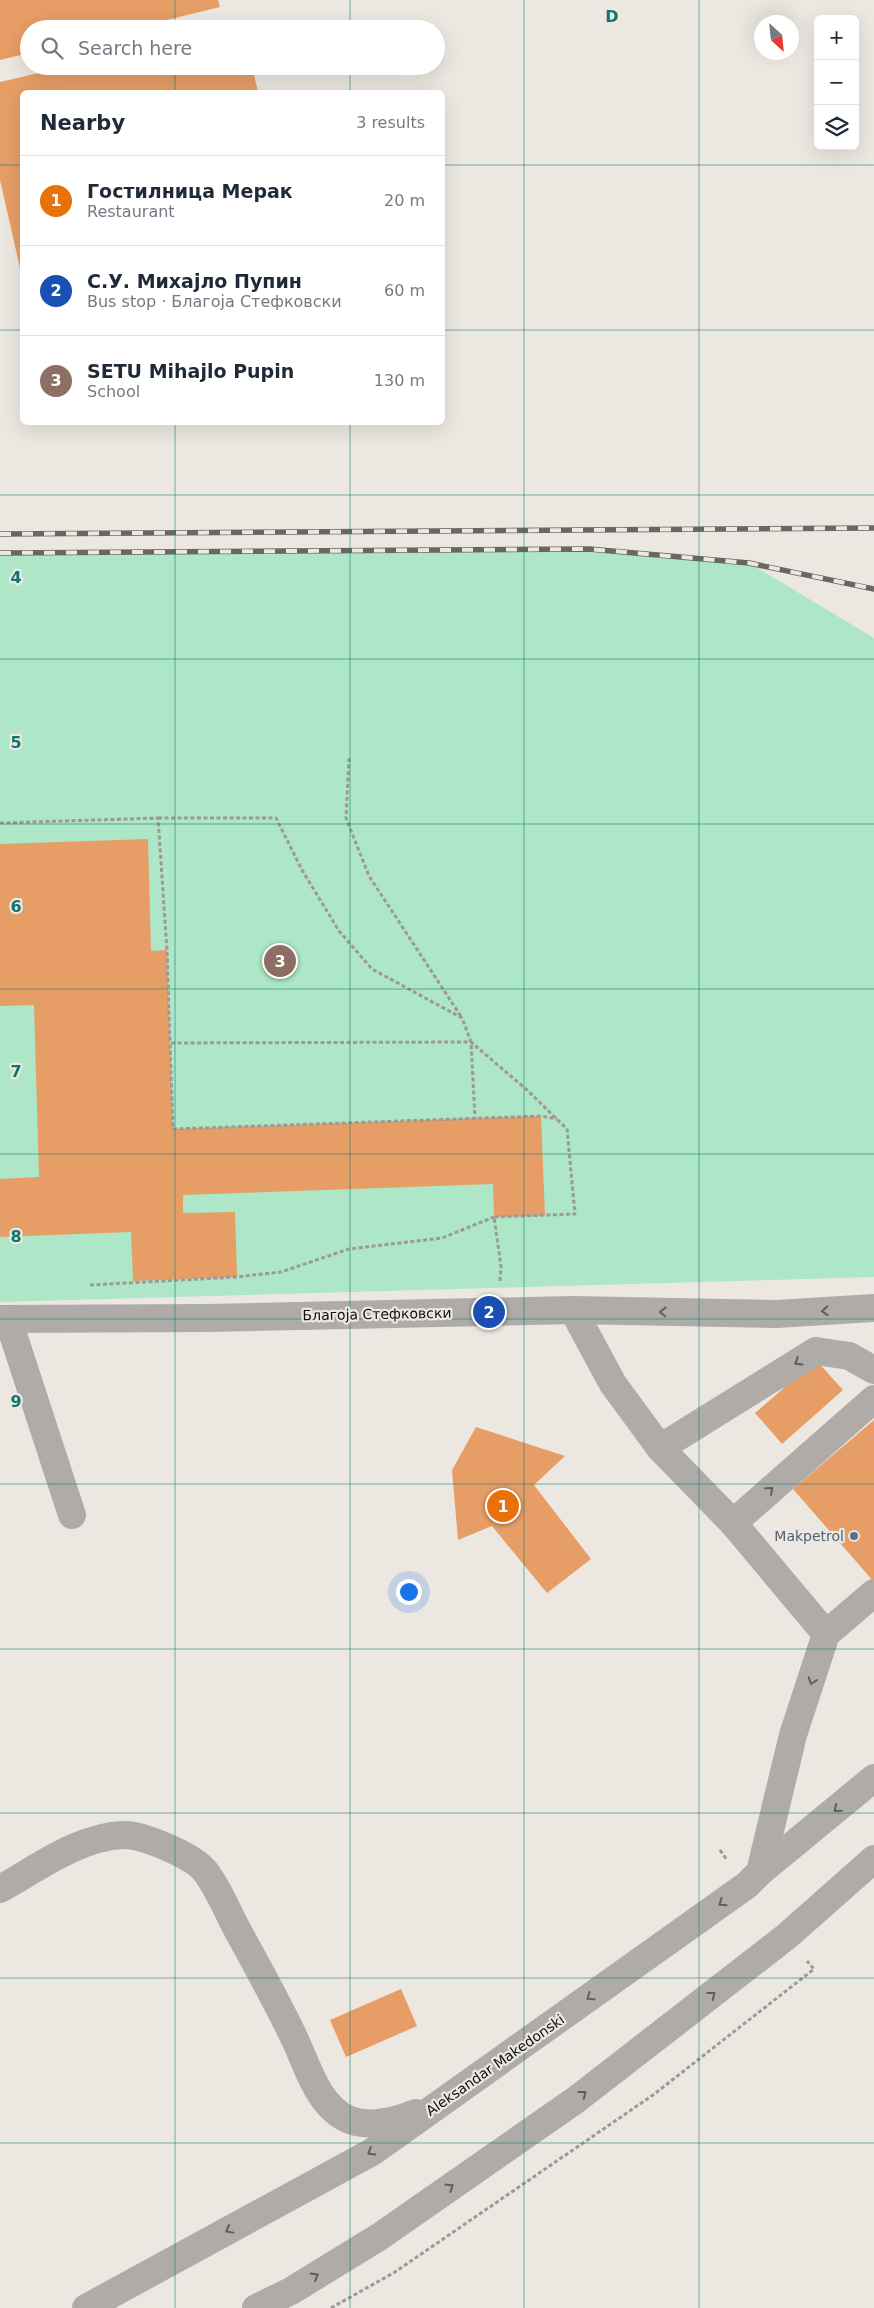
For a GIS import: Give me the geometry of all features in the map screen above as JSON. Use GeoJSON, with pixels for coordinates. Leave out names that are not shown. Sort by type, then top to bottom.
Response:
{"type":"FeatureCollection","features":[{"type":"Feature","properties":{"kind":"street","name":"Благоја Стефковски"},"geometry":{"type":"LineString","coordinates":[[4,1319],[206,1318],[573,1310],[777,1314],[874,1308]]}},
{"type":"Feature","properties":{"kind":"street"},"geometry":{"type":"LineString","coordinates":[[573,1310],[613,1384],[660,1448],[734,1523],[826,1634]]}},
{"type":"Feature","properties":{"kind":"street"},"geometry":{"type":"LineString","coordinates":[[4,1319],[72,1515]]}},
{"type":"Feature","properties":{"kind":"street"},"geometry":{"type":"LineString","coordinates":[[660,1448],[816,1351],[849,1356],[874,1370]]}},
{"type":"Feature","properties":{"kind":"street"},"geometry":{"type":"LineString","coordinates":[[734,1523],[874,1399]]}},
{"type":"Feature","properties":{"kind":"street"},"geometry":{"type":"LineString","coordinates":[[760,1872],[794,1735],[826,1634],[874,1593]]}},
{"type":"Feature","properties":{"kind":"street","name":"Aleksandar Makedonski"},"geometry":{"type":"LineString","coordinates":[[86,2308],[372,2152],[747,1885],[760,1872],[874,1778]]}},
{"type":"Feature","properties":{"kind":"street"},"geometry":{"type":"LineString","coordinates":[[0,1889],[69,1850],[104,1837],[125,1834],[148,1840],[186,1856],[204,1870],[213,1884],[272,1992],[319,2093],[336,2110],[349,2119],[369,2124],[403,2119],[438,2105]]}},
{"type":"Feature","properties":{"kind":"street"},"geometry":{"type":"LineString","coordinates":[[256,2308],[285,2299],[379,2237],[578,2099],[787,1936],[874,1859]]}},
{"type":"Feature","properties":{"kind":"path"},"geometry":{"type":"LineString","coordinates":[[349,758],[346,818],[369,876],[462,1018],[471,1042],[475,1119]]}},
{"type":"Feature","properties":{"kind":"path"},"geometry":{"type":"LineString","coordinates":[[0,823],[158,818],[276,818],[302,870],[339,931],[372,969],[462,1018]]}},
{"type":"Feature","properties":{"kind":"path"},"geometry":{"type":"LineString","coordinates":[[158,818],[167,950],[172,1129],[541,1116],[557,1119]]}},
{"type":"Feature","properties":{"kind":"path"},"geometry":{"type":"LineString","coordinates":[[85,1285],[237,1277],[282,1272],[349,1249],[442,1238],[494,1217],[575,1214],[567,1129],[527,1090],[471,1042],[170,1043]]}},
{"type":"Feature","properties":{"kind":"path"},"geometry":{"type":"LineString","coordinates":[[494,1217],[501,1266],[500,1288]]}},
{"type":"Feature","properties":{"kind":"path"},"geometry":{"type":"LineString","coordinates":[[331,2308],[396,2272],[653,2095],[814,1969]]}},
{"type":"Feature","properties":{"kind":"green space"},"geometry":{"type":"Polygon","coordinates":[[[589,549],[749,563],[874,638],[874,1277],[0,1302],[0,553],[589,549]]]}},
{"type":"Feature","properties":{"kind":"building"},"geometry":{"type":"Polygon","coordinates":[[[0,0],[218,0],[220,7],[167,20],[20,20],[20,55],[0,60],[0,0]]]}},
{"type":"Feature","properties":{"kind":"building"},"geometry":{"type":"Polygon","coordinates":[[[30,75],[254,75],[258,90],[20,90],[20,268],[0,180],[0,82],[30,75]]]}},
{"type":"Feature","properties":{"kind":"building"},"geometry":{"type":"Polygon","coordinates":[[[148,839],[151,951],[167,950],[173,1129],[541,1116],[545,1216],[494,1217],[493,1184],[183,1195],[183,1213],[235,1212],[237,1277],[133,1281],[131,1232],[0,1237],[0,1179],[39,1177],[34,1005],[0,1006],[0,844],[148,839]]]}},
{"type":"Feature","properties":{"kind":"building"},"geometry":{"type":"Polygon","coordinates":[[[816,1360],[843,1390],[782,1444],[755,1413],[816,1360]]]}},
{"type":"Feature","properties":{"kind":"building","name":"Makpetrol"},"geometry":{"type":"Polygon","coordinates":[[[874,1420],[874,1582],[793,1489],[874,1420]]]}},
{"type":"Feature","properties":{"kind":"building"},"geometry":{"type":"Polygon","coordinates":[[[476,1427],[565,1456],[534,1485],[591,1559],[547,1593],[492,1526],[458,1540],[452,1470],[476,1427]]]}},
{"type":"Feature","properties":{"kind":"building"},"geometry":{"type":"Polygon","coordinates":[[[401,1989],[417,2026],[346,2057],[330,2020],[401,1989]]]}},
{"type":"Feature","properties":{"kind":"railway"},"geometry":{"type":"LineString","coordinates":[[0,534],[874,528]]}},
{"type":"Feature","properties":{"kind":"railway"},"geometry":{"type":"LineString","coordinates":[[0,553],[589,549],[749,563],[874,589]]}},
{"type":"Feature","properties":{"kind":"place","name":"SETU Mihajlo Pupin"},"geometry":{"type":"Point","coordinates":[280,961]}},
{"type":"Feature","properties":{"kind":"place","name":"С.У. Михајло Пупин"},"geometry":{"type":"Point","coordinates":[489,1312]}},
{"type":"Feature","properties":{"kind":"place","name":"Гостилница Мерак"},"geometry":{"type":"Point","coordinates":[503,1506]}},
{"type":"Feature","properties":{"kind":"place","name":"Makpetrol"},"geometry":{"type":"Point","coordinates":[854,1536]}}]}
